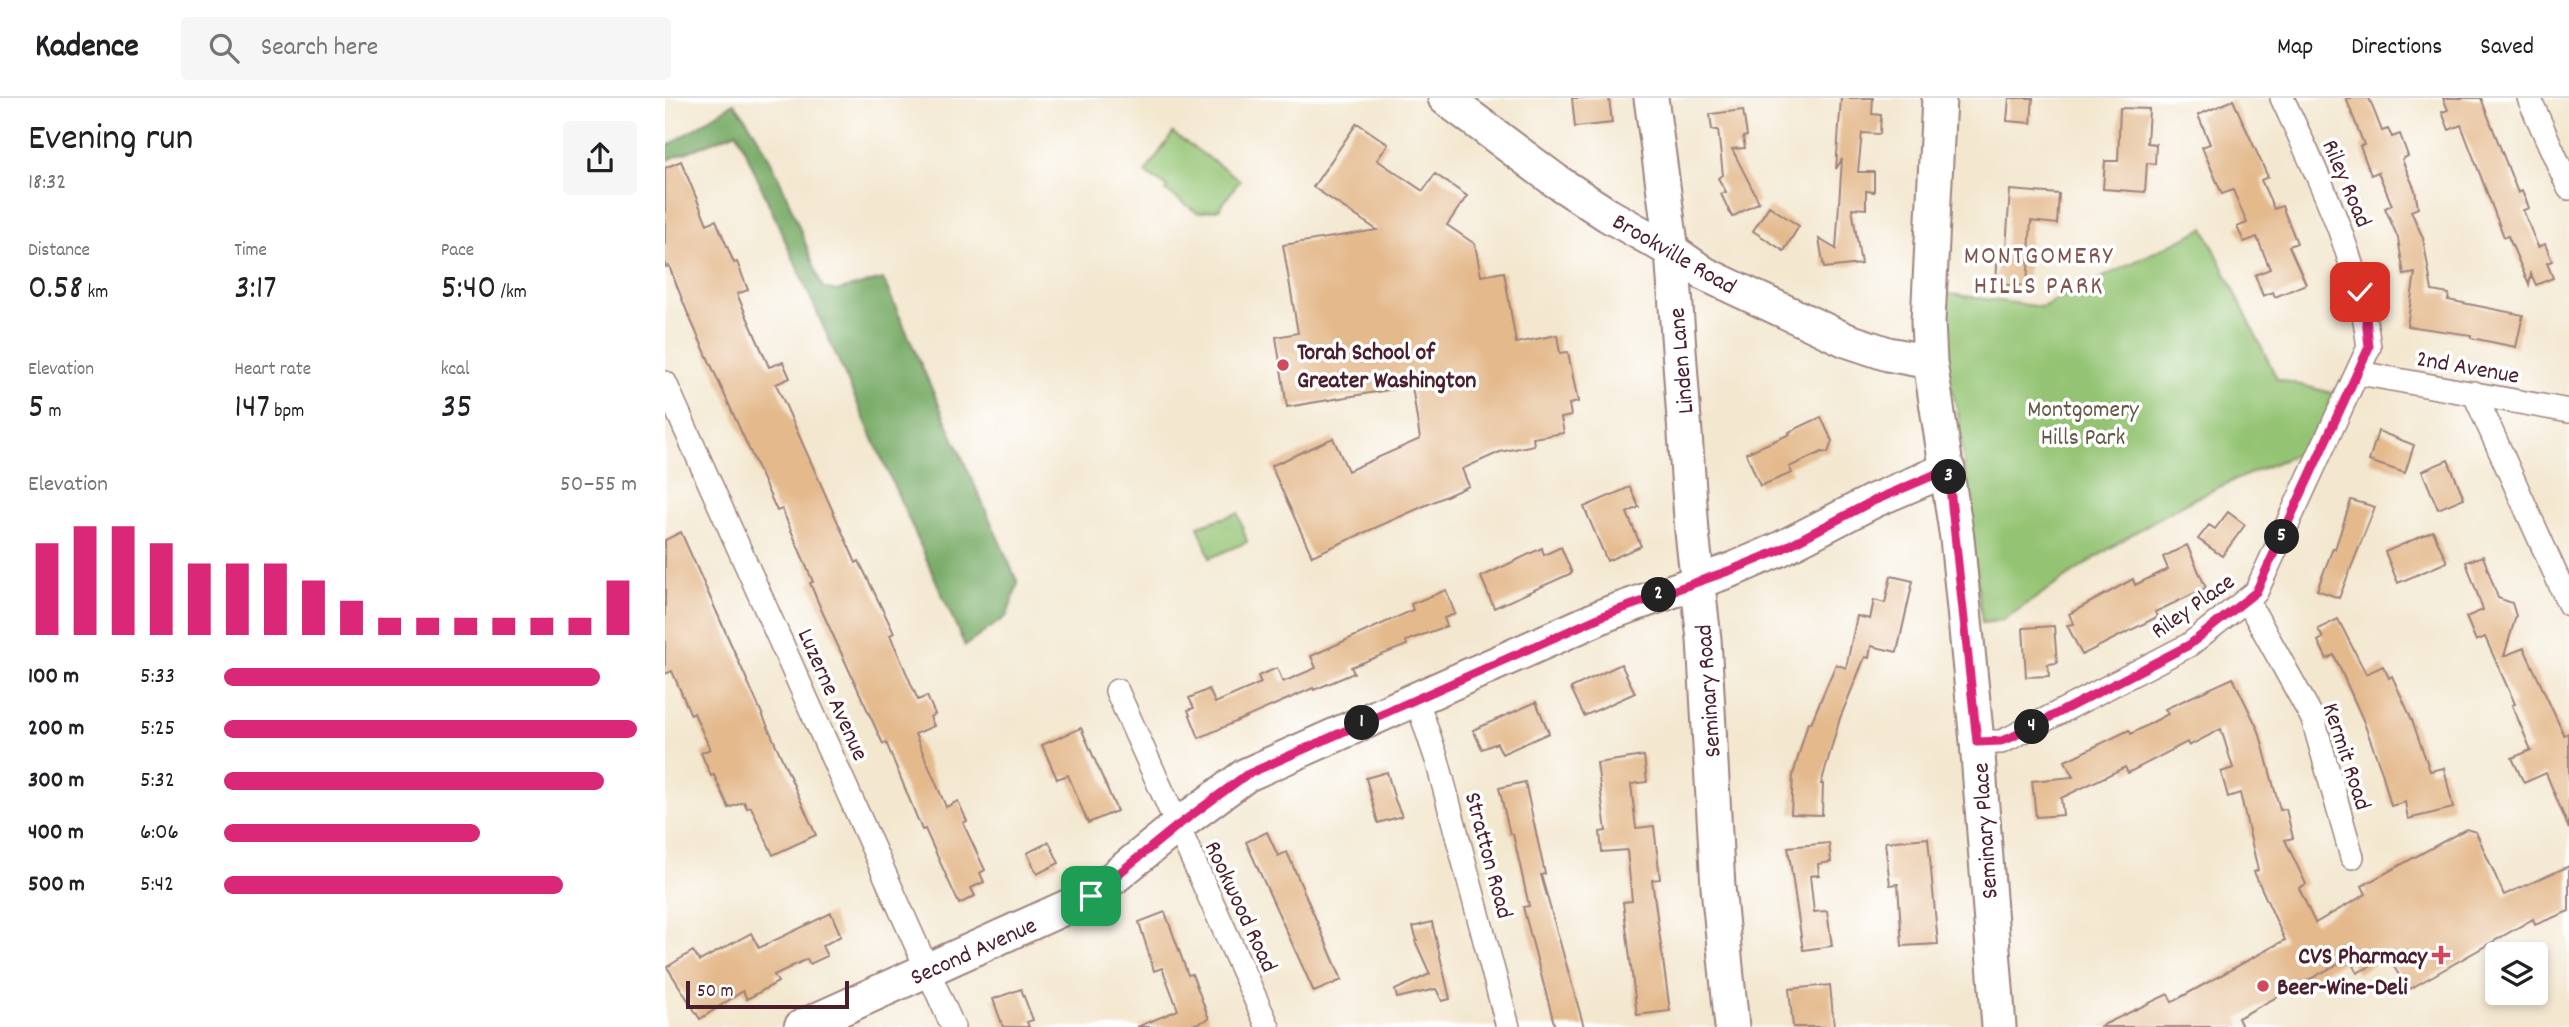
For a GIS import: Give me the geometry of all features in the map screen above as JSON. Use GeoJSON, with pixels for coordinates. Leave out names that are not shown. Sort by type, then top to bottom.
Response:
{"type":"FeatureCollection","features":[{"type":"Feature","properties":{"kind":"street","name":"Brookville Road"},"geometry":{"type":"LineString","coordinates":[[1445,98],[1556,181],[1705,274],[1846,340],[1888,354],[1930,362]]}},
{"type":"Feature","properties":{"kind":"street","name":"Linden Lane"},"geometry":{"type":"LineString","coordinates":[[1651,98],[1672,251],[1698,582]]}},
{"type":"Feature","properties":{"kind":"street"},"geometry":{"type":"LineString","coordinates":[[1698,582],[1778,551],[1873,501],[1948,469],[1930,362],[1928,322],[1939,98]]}},
{"type":"Feature","properties":{"kind":"street","name":"Riley Road"},"geometry":{"type":"LineString","coordinates":[[2282,98],[2343,234],[2365,308],[2369,347],[2358,373]]}},
{"type":"Feature","properties":{"kind":"street"},"geometry":{"type":"LineString","coordinates":[[2529,98],[2569,188]]}},
{"type":"Feature","properties":{"kind":"street","name":"2nd Avenue"},"geometry":{"type":"LineString","coordinates":[[2358,373],[2569,411]]}},
{"type":"Feature","properties":{"kind":"street","name":"Riley Place"},"geometry":{"type":"LineString","coordinates":[[1977,742],[2010,738],[2189,645],[2256,592],[2358,373]]}},
{"type":"Feature","properties":{"kind":"street","name":"Luzerne Avenue"},"geometry":{"type":"LineString","coordinates":[[665,383],[953,1027]]}},
{"type":"Feature","properties":{"kind":"street"},"geometry":{"type":"LineString","coordinates":[[2474,393],[2569,604]]}},
{"type":"Feature","properties":{"kind":"street","name":"Seminary Place"},"geometry":{"type":"LineString","coordinates":[[1948,469],[1977,742],[1999,1027]]}},
{"type":"Feature","properties":{"kind":"street","name":"Second Avenue"},"geometry":{"type":"LineString","coordinates":[[801,1027],[1091,896],[1177,826],[1246,775],[1607,614],[1698,582]]}},
{"type":"Feature","properties":{"kind":"street","name":"Seminary Road"},"geometry":{"type":"LineString","coordinates":[[1698,582],[1704,639],[1718,887],[1732,1027]]}},
{"type":"Feature","properties":{"kind":"street","name":"Kermit Road"},"geometry":{"type":"LineString","coordinates":[[2247,600],[2313,719],[2352,857]]}},
{"type":"Feature","properties":{"kind":"street","name":"Rookwood Road"},"geometry":{"type":"LineString","coordinates":[[1117,691],[1268,1027]]}},
{"type":"Feature","properties":{"kind":"street","name":"Stratton Road"},"geometry":{"type":"LineString","coordinates":[[1416,698],[1437,760],[1508,1027]]}},
{"type":"Feature","properties":{"kind":"green space"},"geometry":{"type":"Polygon","coordinates":[[[734,103],[749,123],[774,168],[823,288],[836,291],[883,279],[1018,583],[1007,616],[965,646],[737,132],[665,161],[666,147],[734,103]]]}},
{"type":"Feature","properties":{"kind":"green space"},"geometry":{"type":"Polygon","coordinates":[[[1173,133],[1240,180],[1219,209],[1198,213],[1166,191],[1168,187],[1145,173],[1173,133]]]}},
{"type":"Feature","properties":{"kind":"green space","name":"Montgomery Hills Park"},"geometry":{"type":"Polygon","coordinates":[[[2204,228],[2277,379],[2340,395],[2314,447],[2173,510],[2003,620],[1982,623],[1958,412],[1944,363],[1943,293],[2042,307],[2204,228]]]}},
{"type":"Feature","properties":{"kind":"green space"},"geometry":{"type":"Polygon","coordinates":[[[1238,513],[1247,542],[1210,558],[1198,526],[1238,513]]]}},
{"type":"Feature","properties":{"kind":"building"},"geometry":{"type":"Polygon","coordinates":[[[1572,98],[1609,98],[1612,123],[1575,127],[1572,98]]]}},
{"type":"Feature","properties":{"kind":"building"},"geometry":{"type":"Polygon","coordinates":[[[1841,98],[1873,98],[1872,114],[1881,115],[1880,134],[1862,133],[1858,172],[1874,172],[1874,192],[1866,191],[1866,209],[1852,208],[1861,264],[1824,268],[1819,239],[1836,249],[1842,159],[1836,169],[1841,98]]]}},
{"type":"Feature","properties":{"kind":"building"},"geometry":{"type":"Polygon","coordinates":[[[2009,98],[2033,98],[2031,123],[2007,121],[2009,98]]]}},
{"type":"Feature","properties":{"kind":"building"},"geometry":{"type":"Polygon","coordinates":[[[2346,98],[2369,98],[2382,131],[2388,129],[2392,137],[2400,134],[2408,156],[2402,159],[2415,190],[2418,208],[2411,211],[2423,238],[2432,291],[2449,294],[2448,300],[2523,315],[2516,347],[2471,338],[2471,335],[2407,326],[2415,273],[2404,275],[2398,238],[2385,208],[2392,205],[2378,172],[2371,175],[2360,146],[2364,145],[2346,98]]]}},
{"type":"Feature","properties":{"kind":"building"},"geometry":{"type":"Polygon","coordinates":[[[2443,98],[2481,98],[2518,193],[2522,191],[2529,208],[2523,210],[2538,247],[2545,244],[2552,261],[2547,263],[2553,278],[2536,285],[2531,274],[2529,285],[2508,236],[2504,237],[2461,125],[2449,130],[2442,112],[2448,110],[2443,98]]]}},
{"type":"Feature","properties":{"kind":"building"},"geometry":{"type":"Polygon","coordinates":[[[2233,100],[2268,177],[2261,180],[2274,209],[2282,206],[2297,243],[2289,246],[2306,284],[2275,297],[2273,292],[2263,296],[2255,275],[2270,269],[2257,237],[2244,242],[2237,227],[2247,223],[2233,190],[2222,194],[2202,147],[2210,144],[2198,115],[2233,100]]]}},
{"type":"Feature","properties":{"kind":"building"},"geometry":{"type":"Polygon","coordinates":[[[2120,108],[2149,109],[2147,143],[2156,144],[2155,164],[2147,163],[2145,192],[2103,189],[2105,161],[2118,161],[2120,108]]]}},
{"type":"Feature","properties":{"kind":"building"},"geometry":{"type":"Polygon","coordinates":[[[1743,110],[1747,136],[1743,137],[1745,148],[1732,149],[1759,202],[1732,217],[1721,194],[1726,192],[1718,178],[1723,175],[1718,130],[1712,130],[1710,114],[1743,110]]]}},
{"type":"Feature","properties":{"kind":"building"},"geometry":{"type":"Polygon","coordinates":[[[1357,123],[1388,144],[1377,160],[1423,191],[1435,174],[1467,196],[1447,225],[1475,244],[1481,276],[1504,272],[1516,343],[1557,335],[1560,353],[1568,352],[1578,402],[1569,404],[1571,416],[1561,418],[1564,433],[1533,438],[1534,445],[1500,452],[1462,469],[1469,486],[1312,556],[1271,466],[1333,438],[1348,471],[1420,439],[1412,386],[1287,407],[1276,337],[1298,333],[1283,245],[1377,230],[1313,187],[1357,123]]]}},
{"type":"Feature","properties":{"kind":"building"},"geometry":{"type":"Polygon","coordinates":[[[681,161],[707,224],[716,220],[734,263],[737,262],[748,290],[737,294],[769,367],[783,362],[790,378],[776,384],[856,563],[859,561],[894,633],[890,635],[918,700],[927,696],[935,714],[930,717],[934,726],[915,734],[946,807],[958,801],[967,821],[963,823],[985,870],[980,873],[984,882],[971,888],[975,896],[959,904],[925,829],[922,830],[886,742],[883,744],[821,609],[810,583],[813,582],[782,509],[777,511],[669,266],[665,267],[665,168],[681,161]]]}},
{"type":"Feature","properties":{"kind":"building"},"geometry":{"type":"Polygon","coordinates":[[[2010,190],[2059,194],[2057,224],[2031,221],[2027,286],[1996,284],[1998,247],[2006,248],[2010,190]]]}},
{"type":"Feature","properties":{"kind":"building"},"geometry":{"type":"Polygon","coordinates":[[[1769,206],[1799,226],[1784,251],[1753,231],[1769,206]]]}},
{"type":"Feature","properties":{"kind":"building"},"geometry":{"type":"Polygon","coordinates":[[[1821,417],[1832,441],[1828,453],[1822,452],[1789,467],[1792,473],[1760,486],[1746,453],[1821,417]]]}},
{"type":"Feature","properties":{"kind":"building"},"geometry":{"type":"Polygon","coordinates":[[[2378,431],[2414,445],[2405,473],[2369,461],[2378,431]]]}},
{"type":"Feature","properties":{"kind":"building"},"geometry":{"type":"Polygon","coordinates":[[[2448,460],[2464,498],[2438,509],[2422,471],[2448,460]]]}},
{"type":"Feature","properties":{"kind":"building"},"geometry":{"type":"Polygon","coordinates":[[[1630,487],[1639,507],[1627,513],[1641,546],[1607,561],[1584,507],[1630,487]]]}},
{"type":"Feature","properties":{"kind":"building"},"geometry":{"type":"Polygon","coordinates":[[[2351,500],[2375,507],[2339,598],[2317,590],[2333,548],[2335,549],[2351,500]]]}},
{"type":"Feature","properties":{"kind":"building"},"geometry":{"type":"Polygon","coordinates":[[[2228,512],[2245,525],[2222,556],[2198,539],[2209,525],[2215,529],[2228,512]]]}},
{"type":"Feature","properties":{"kind":"building"},"geometry":{"type":"Polygon","coordinates":[[[2433,531],[2447,562],[2398,583],[2385,552],[2433,531]]]}},
{"type":"Feature","properties":{"kind":"building"},"geometry":{"type":"Polygon","coordinates":[[[681,532],[816,835],[773,855],[751,807],[747,808],[744,802],[729,808],[701,753],[710,749],[694,713],[691,715],[672,671],[665,674],[665,540],[681,532]]]}},
{"type":"Feature","properties":{"kind":"building"},"geometry":{"type":"Polygon","coordinates":[[[2187,545],[2206,588],[2155,612],[2157,617],[2082,655],[2067,625],[2074,624],[2069,614],[2133,579],[2135,585],[2168,569],[2163,557],[2187,545]]]}},
{"type":"Feature","properties":{"kind":"building"},"geometry":{"type":"Polygon","coordinates":[[[1561,547],[1572,573],[1494,608],[1481,577],[1542,548],[1544,555],[1561,547]]]}},
{"type":"Feature","properties":{"kind":"building"},"geometry":{"type":"Polygon","coordinates":[[[2483,556],[2498,598],[2512,603],[2516,616],[2504,656],[2524,648],[2564,735],[2569,733],[2569,829],[2546,773],[2524,783],[2512,758],[2531,750],[2512,705],[2515,704],[2485,637],[2476,641],[2466,617],[2483,610],[2466,562],[2483,556]]]}},
{"type":"Feature","properties":{"kind":"building"},"geometry":{"type":"Polygon","coordinates":[[[1891,576],[1913,581],[1897,652],[1871,646],[1869,658],[1865,657],[1840,718],[1821,784],[1822,815],[1791,814],[1793,775],[1808,722],[1811,723],[1836,664],[1846,668],[1857,616],[1870,619],[1874,600],[1885,603],[1891,576]]]}},
{"type":"Feature","properties":{"kind":"building"},"geometry":{"type":"Polygon","coordinates":[[[1446,590],[1455,614],[1444,618],[1447,626],[1406,641],[1407,645],[1351,667],[1354,673],[1199,738],[1188,710],[1194,708],[1189,698],[1209,689],[1215,703],[1261,683],[1258,676],[1277,668],[1283,682],[1316,668],[1311,656],[1413,610],[1411,604],[1446,590]]]}},
{"type":"Feature","properties":{"kind":"building"},"geometry":{"type":"Polygon","coordinates":[[[2338,619],[2366,674],[2383,666],[2389,678],[2392,676],[2412,720],[2430,771],[2444,768],[2453,808],[2408,819],[2405,802],[2391,806],[2363,720],[2334,655],[2327,659],[2318,641],[2323,638],[2318,629],[2338,619]]]}},
{"type":"Feature","properties":{"kind":"building"},"geometry":{"type":"Polygon","coordinates":[[[2054,626],[2057,663],[2048,664],[2049,676],[2026,677],[2023,628],[2054,626]]]}},
{"type":"Feature","properties":{"kind":"building"},"geometry":{"type":"Polygon","coordinates":[[[1621,664],[1635,693],[1584,716],[1571,688],[1621,664]]]}},
{"type":"Feature","properties":{"kind":"building"},"geometry":{"type":"Polygon","coordinates":[[[2233,678],[2259,731],[2280,810],[2286,809],[2293,838],[2285,840],[2306,884],[2299,888],[2315,923],[2366,894],[2362,886],[2466,829],[2476,832],[2504,895],[2569,866],[2569,911],[2535,925],[2533,919],[2493,942],[2485,942],[2485,946],[2408,990],[2388,957],[2357,973],[2349,958],[2238,1018],[2242,1027],[2099,1027],[2168,994],[2172,1002],[2285,940],[2254,872],[2258,870],[2240,793],[2228,797],[2221,772],[2233,768],[2221,729],[2189,746],[2187,742],[2128,773],[2125,767],[2061,798],[2063,815],[2036,817],[2032,781],[2073,777],[2065,761],[2129,730],[2131,734],[2168,714],[2165,709],[2233,678]]]}},
{"type":"Feature","properties":{"kind":"building"},"geometry":{"type":"Polygon","coordinates":[[[1536,702],[1549,733],[1502,754],[1497,743],[1482,749],[1473,730],[1536,702]]]}},
{"type":"Feature","properties":{"kind":"building"},"geometry":{"type":"Polygon","coordinates":[[[1081,728],[1117,811],[1088,823],[1068,775],[1057,779],[1042,745],[1081,728]]]}},
{"type":"Feature","properties":{"kind":"building"},"geometry":{"type":"Polygon","coordinates":[[[1644,756],[1647,782],[1631,784],[1636,828],[1654,826],[1660,879],[1652,880],[1670,1011],[1637,1015],[1623,902],[1632,901],[1627,850],[1602,852],[1600,832],[1606,831],[1597,763],[1644,756]]]}},
{"type":"Feature","properties":{"kind":"building"},"geometry":{"type":"Polygon","coordinates":[[[1387,772],[1402,816],[1378,823],[1366,778],[1387,772]]]}},
{"type":"Feature","properties":{"kind":"building"},"geometry":{"type":"Polygon","coordinates":[[[1525,782],[1545,874],[1541,875],[1584,1027],[1555,1027],[1523,907],[1529,906],[1513,834],[1510,834],[1499,788],[1525,782]]]}},
{"type":"Feature","properties":{"kind":"building"},"geometry":{"type":"Polygon","coordinates":[[[1267,832],[1278,856],[1287,852],[1342,980],[1314,992],[1246,842],[1267,832]]]}},
{"type":"Feature","properties":{"kind":"building"},"geometry":{"type":"Polygon","coordinates":[[[1928,838],[1938,944],[1902,946],[1898,884],[1890,885],[1885,842],[1928,838]]]}},
{"type":"Feature","properties":{"kind":"building"},"geometry":{"type":"Polygon","coordinates":[[[1049,842],[1059,863],[1037,874],[1027,853],[1049,842]]]}},
{"type":"Feature","properties":{"kind":"building"},"geometry":{"type":"Polygon","coordinates":[[[1829,843],[1831,862],[1818,864],[1819,875],[1810,876],[1814,912],[1827,911],[1832,946],[1803,950],[1788,847],[1829,843]]]}},
{"type":"Feature","properties":{"kind":"building"},"geometry":{"type":"Polygon","coordinates":[[[1165,912],[1188,975],[1192,974],[1209,1019],[1187,1027],[1137,1027],[1178,1010],[1162,968],[1154,971],[1139,922],[1165,912]]]}},
{"type":"Feature","properties":{"kind":"building"},"geometry":{"type":"Polygon","coordinates":[[[831,913],[841,936],[822,946],[827,956],[810,964],[807,959],[774,975],[778,982],[747,999],[743,991],[700,1019],[667,967],[693,951],[700,961],[751,933],[759,948],[831,913]]]}},
{"type":"Feature","properties":{"kind":"building"},"geometry":{"type":"Polygon","coordinates":[[[1432,922],[1450,999],[1442,1001],[1436,989],[1397,998],[1395,990],[1430,974],[1415,941],[1417,940],[1413,927],[1432,922]]]}},
{"type":"Feature","properties":{"kind":"building"},"geometry":{"type":"Polygon","coordinates":[[[1830,985],[1834,1027],[1793,1027],[1789,989],[1830,985]]]}},
{"type":"Feature","properties":{"kind":"building"},"geometry":{"type":"Polygon","coordinates":[[[1021,989],[1033,1020],[1027,1022],[1029,1027],[1003,1027],[993,999],[1021,989]]]}},
{"type":"Feature","properties":{"kind":"place","name":"Torah School of Greater Washington"},"geometry":{"type":"Point","coordinates":[1283,365]}},
{"type":"Feature","properties":{"kind":"place","name":"CVS Pharmacy"},"geometry":{"type":"Point","coordinates":[2441,955]}},
{"type":"Feature","properties":{"kind":"place","name":"Beer-Wine-Deli"},"geometry":{"type":"Point","coordinates":[2263,986]}},
{"type":"Feature","properties":{"kind":"district","name":"MONTGOMERY HILLS PARK"},"geometry":{"type":"Point","coordinates":[2039,269]}},
{"type":"Feature","properties":{"kind":"route"},"geometry":{"type":"LineString","coordinates":[[1091,896],[1177,826],[1246,775],[1607,614],[1778,551],[1873,501],[1948,469],[1977,742],[2010,738],[2189,645],[2256,592],[2369,347],[2365,308],[2360,292]]}}]}
